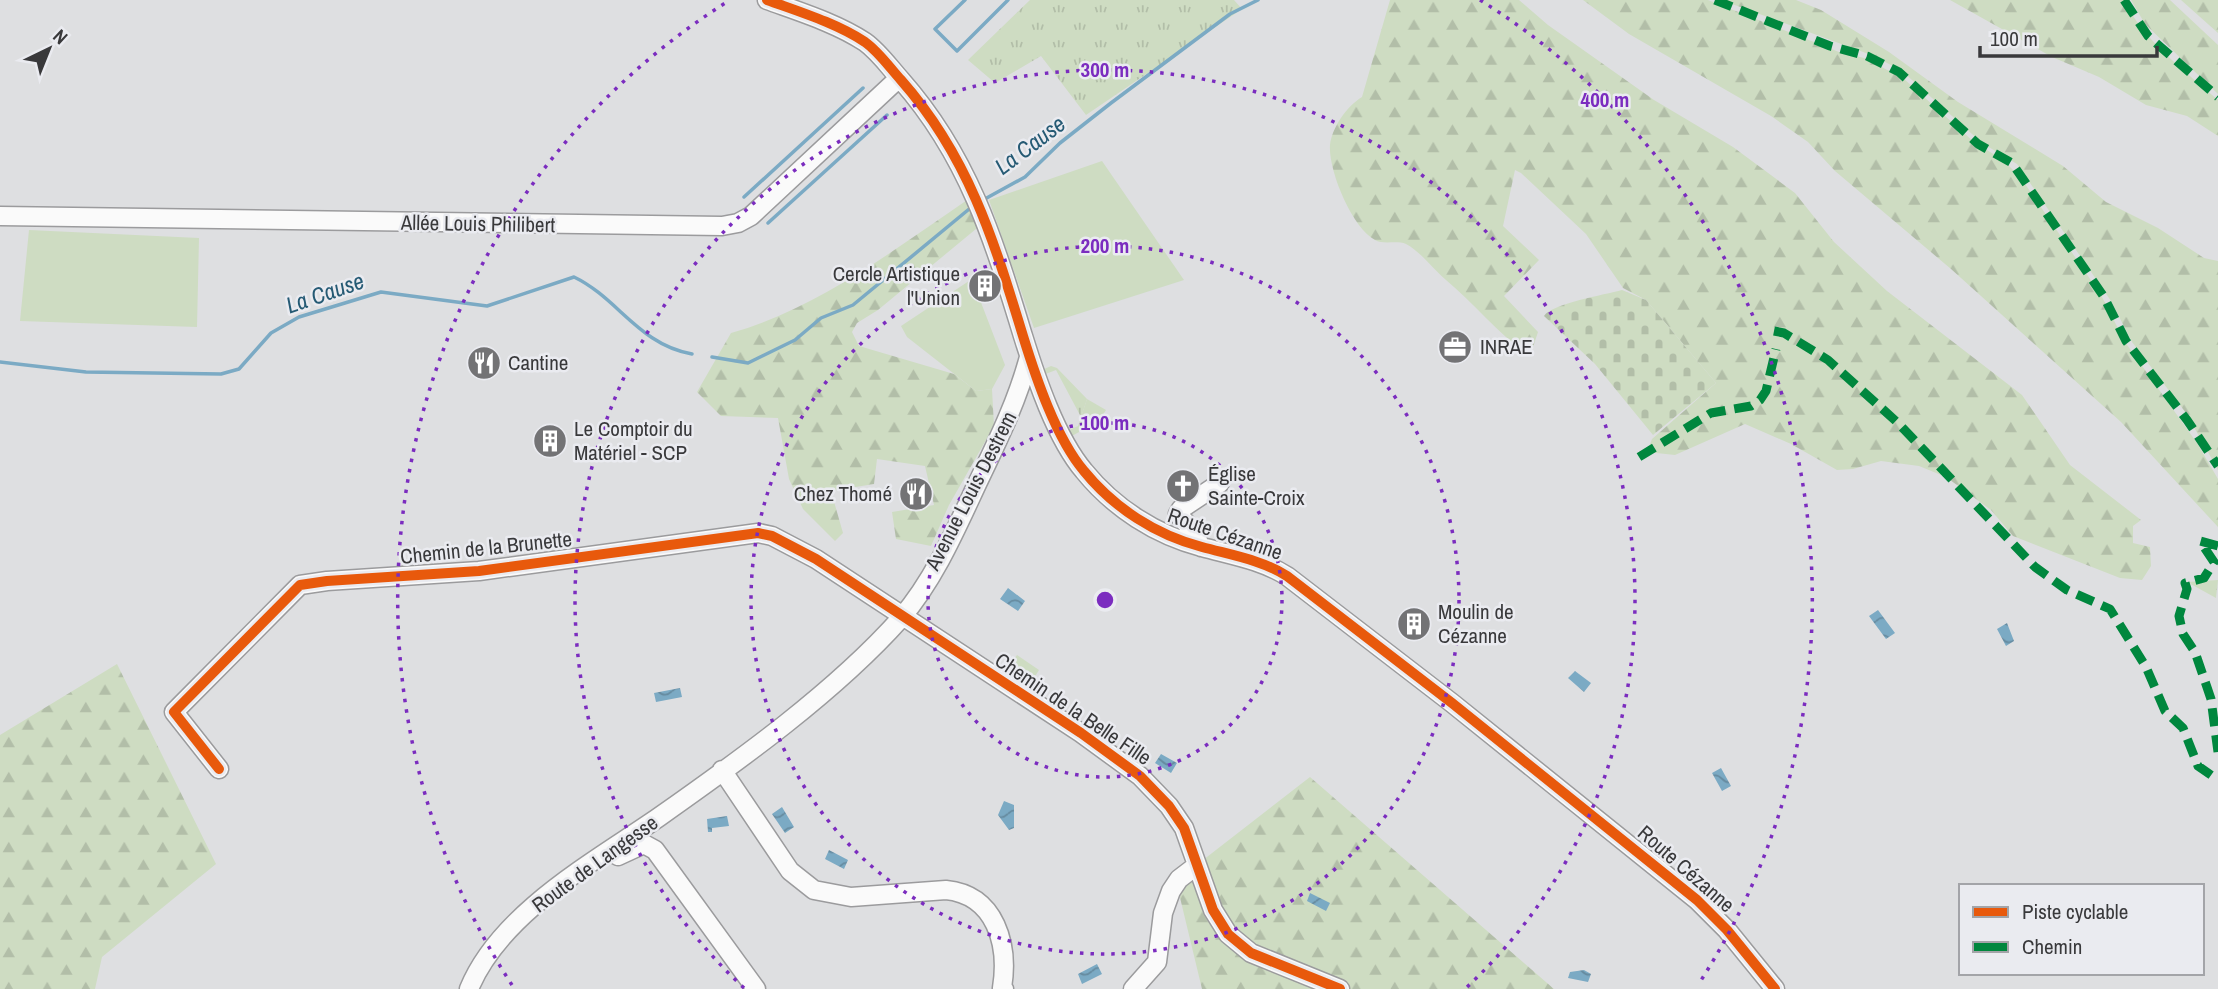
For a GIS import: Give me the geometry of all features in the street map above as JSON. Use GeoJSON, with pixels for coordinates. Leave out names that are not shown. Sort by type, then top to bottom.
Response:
{"type":"FeatureCollection","features":[{"type":"Feature","properties":{"kind":"street","name":"Route Cézanne"},"geometry":{"type":"LineString","coordinates":[[767,0],[853,35],[872,48],[937,123],[986,220],[1029,357],[1068,447],[1086,474],[1149,527],[1201,547],[1268,565],[1296,583],[1452,703],[1697,900],[1736,940],[1775,989]]}},
{"type":"Feature","properties":{"kind":"street","name":"Allée Louis Philibert"},"geometry":{"type":"LineString","coordinates":[[0,216],[689,227],[730,224],[751,216],[899,78]]}},
{"type":"Feature","properties":{"kind":"street","name":"Avenue Louis Destrem"},"geometry":{"type":"LineString","coordinates":[[741,757],[848,669],[902,616],[954,532],[1017,399],[1029,357]]}},
{"type":"Feature","properties":{"kind":"street"},"geometry":{"type":"LineString","coordinates":[[1201,547],[1193,531],[1178,514],[1181,509],[1220,483]]}},
{"type":"Feature","properties":{"kind":"street","name":"Chemin de la Brunette"},"geometry":{"type":"LineString","coordinates":[[219,769],[174,712],[300,585],[479,571],[758,533],[772,536],[816,559],[902,616]]}},
{"type":"Feature","properties":{"kind":"street","name":"Chemin de la Belle Fille"},"geometry":{"type":"LineString","coordinates":[[902,616],[1090,739],[1140,776],[1177,817],[1188,838],[1213,910],[1228,934],[1238,944],[1340,989]]}},
{"type":"Feature","properties":{"kind":"street","name":"Route de Langesse"},"geometry":{"type":"LineString","coordinates":[[469,989],[476,971],[505,933],[562,885],[741,757]]}},
{"type":"Feature","properties":{"kind":"street"},"geometry":{"type":"LineString","coordinates":[[722,770],[790,871],[814,890],[851,897],[946,890],[957,891],[979,901],[1000,933],[1005,968],[1002,989]]}},
{"type":"Feature","properties":{"kind":"street"},"geometry":{"type":"LineString","coordinates":[[605,855],[610,860],[644,844],[655,850],[756,989]]}},
{"type":"Feature","properties":{"kind":"street"},"geometry":{"type":"LineString","coordinates":[[1133,989],[1157,962],[1163,913],[1171,891],[1180,878],[1196,866]]}},
{"type":"Feature","properties":{"kind":"green space"},"geometry":{"type":"Polygon","coordinates":[[[1030,0],[1234,0],[1242,9],[1086,115],[1041,56],[995,83],[968,60],[1030,0]]]}},
{"type":"Feature","properties":{"kind":"green space"},"geometry":{"type":"Polygon","coordinates":[[[1390,0],[1519,0],[1548,25],[1654,100],[1733,147],[1795,193],[1834,242],[1887,291],[2022,395],[2070,465],[2141,520],[2133,526],[2133,543],[2150,547],[2151,566],[2142,580],[2120,578],[2013,536],[1991,510],[1946,477],[1919,466],[1881,461],[1853,469],[1837,470],[1791,444],[1745,424],[1675,455],[1647,452],[1652,439],[1716,383],[1646,300],[1623,288],[1586,234],[1521,173],[1515,170],[1503,226],[1539,260],[1504,296],[1538,332],[1530,356],[1497,329],[1416,251],[1406,244],[1375,240],[1358,224],[1350,211],[1337,183],[1330,145],[1341,118],[1362,97],[1390,0]]]}},
{"type":"Feature","properties":{"kind":"green space"},"geometry":{"type":"Polygon","coordinates":[[[1583,0],[1708,0],[1839,52],[1864,58],[1903,78],[1974,142],[2003,160],[2021,178],[2101,295],[2125,342],[2197,443],[2218,479],[2218,527],[2121,422],[1951,269],[1835,171],[1808,142],[1771,116],[1629,34],[1583,0]]]}},
{"type":"Feature","properties":{"kind":"green space"},"geometry":{"type":"Polygon","coordinates":[[[1721,0],[1796,0],[1821,10],[1889,52],[1958,102],[2063,166],[2106,202],[2158,228],[2204,258],[2218,261],[2218,470],[2186,413],[2132,342],[2111,301],[2017,164],[1982,143],[1902,71],[1874,56],[1721,0]]]}},
{"type":"Feature","properties":{"kind":"green space"},"geometry":{"type":"Polygon","coordinates":[[[1950,0],[2124,0],[2153,41],[2218,100],[2218,136],[2187,116],[2146,105],[2099,77],[2052,57],[1950,0]]]}},
{"type":"Feature","properties":{"kind":"green space"},"geometry":{"type":"Polygon","coordinates":[[[2131,0],[2170,0],[2218,45],[2218,94],[2145,24],[2131,0]]]}},
{"type":"Feature","properties":{"kind":"green space"},"geometry":{"type":"Polygon","coordinates":[[[2181,0],[2218,0],[2218,33],[2181,0]]]}},
{"type":"Feature","properties":{"kind":"green space"},"geometry":{"type":"Polygon","coordinates":[[[1102,161],[1184,280],[1034,328],[989,200],[1102,161]]]}},
{"type":"Feature","properties":{"kind":"green space"},"geometry":{"type":"Polygon","coordinates":[[[970,198],[982,224],[878,310],[857,323],[852,332],[859,346],[954,374],[976,391],[992,389],[994,426],[949,505],[931,546],[896,539],[892,512],[934,505],[925,466],[877,459],[874,484],[831,491],[843,533],[835,541],[803,509],[789,479],[778,418],[721,416],[697,392],[731,333],[795,309],[826,293],[885,257],[970,198]]]}},
{"type":"Feature","properties":{"kind":"green space"},"geometry":{"type":"Polygon","coordinates":[[[29,230],[199,238],[197,327],[20,321],[29,230]]]}},
{"type":"Feature","properties":{"kind":"green space"},"geometry":{"type":"Polygon","coordinates":[[[972,279],[1005,365],[992,389],[976,391],[907,337],[901,326],[972,279]]]}},
{"type":"Feature","properties":{"kind":"green space"},"geometry":{"type":"Polygon","coordinates":[[[1622,290],[1646,300],[1716,383],[1653,435],[1595,364],[1544,316],[1568,303],[1622,290]]]}},
{"type":"Feature","properties":{"kind":"green space"},"geometry":{"type":"Polygon","coordinates":[[[1051,366],[1057,368],[1087,399],[1081,417],[1056,370],[1043,375],[1042,370],[1051,366]]]}},
{"type":"Feature","properties":{"kind":"green space"},"geometry":{"type":"Polygon","coordinates":[[[1087,399],[1106,410],[1099,421],[1070,437],[1067,431],[1078,426],[1087,399]]]}},
{"type":"Feature","properties":{"kind":"green space"},"geometry":{"type":"Polygon","coordinates":[[[2218,580],[2216,598],[2187,582],[2218,580]]]}},
{"type":"Feature","properties":{"kind":"green space"},"geometry":{"type":"Polygon","coordinates":[[[1017,655],[1039,670],[1031,683],[1008,668],[1017,655]]]}},
{"type":"Feature","properties":{"kind":"green space"},"geometry":{"type":"Polygon","coordinates":[[[117,664],[216,864],[102,957],[95,989],[0,989],[0,735],[117,664]]]}},
{"type":"Feature","properties":{"kind":"green space"},"geometry":{"type":"Polygon","coordinates":[[[1310,777],[1554,989],[1202,989],[1176,881],[1310,777]]]}},
{"type":"Feature","properties":{"kind":"water"},"geometry":{"type":"Polygon","coordinates":[[[1008,588],[1025,601],[1018,611],[1000,599],[1008,588]]]}},
{"type":"Feature","properties":{"kind":"water"},"geometry":{"type":"Polygon","coordinates":[[[1878,610],[1895,633],[1886,639],[1869,616],[1878,610]]]}},
{"type":"Feature","properties":{"kind":"water"},"geometry":{"type":"Polygon","coordinates":[[[2007,623],[2014,641],[2006,646],[1997,629],[2007,623]]]}},
{"type":"Feature","properties":{"kind":"water"},"geometry":{"type":"Polygon","coordinates":[[[1575,671],[1591,683],[1584,692],[1568,678],[1575,671]]]}},
{"type":"Feature","properties":{"kind":"water"},"geometry":{"type":"Polygon","coordinates":[[[680,688],[682,697],[656,702],[654,693],[680,688]]]}},
{"type":"Feature","properties":{"kind":"water"},"geometry":{"type":"Polygon","coordinates":[[[1161,754],[1177,763],[1171,773],[1155,763],[1161,754]]]}},
{"type":"Feature","properties":{"kind":"water"},"geometry":{"type":"Polygon","coordinates":[[[1721,768],[1731,786],[1722,791],[1712,773],[1721,768]]]}},
{"type":"Feature","properties":{"kind":"water"},"geometry":{"type":"Polygon","coordinates":[[[1004,801],[1014,805],[1014,828],[1009,830],[998,815],[1004,801]]]}},
{"type":"Feature","properties":{"kind":"water"},"geometry":{"type":"Polygon","coordinates":[[[782,807],[794,827],[785,833],[772,814],[782,807]]]}},
{"type":"Feature","properties":{"kind":"water"},"geometry":{"type":"Polygon","coordinates":[[[727,816],[729,826],[712,828],[712,832],[708,832],[707,819],[727,816]]]}},
{"type":"Feature","properties":{"kind":"water"},"geometry":{"type":"Polygon","coordinates":[[[829,850],[848,860],[844,869],[825,859],[829,850]]]}},
{"type":"Feature","properties":{"kind":"water"},"geometry":{"type":"Polygon","coordinates":[[[1310,893],[1330,903],[1326,911],[1307,901],[1310,893]]]}},
{"type":"Feature","properties":{"kind":"water"},"geometry":{"type":"Polygon","coordinates":[[[1097,964],[1102,974],[1082,984],[1078,974],[1097,964]]]}},
{"type":"Feature","properties":{"kind":"water"},"geometry":{"type":"Polygon","coordinates":[[[1584,970],[1591,974],[1588,982],[1568,978],[1570,972],[1584,970]]]}},
{"type":"Feature","properties":{"kind":"waterway"},"geometry":{"type":"LineString","coordinates":[[965,0],[935,29],[957,51],[1008,0]]}},
{"type":"Feature","properties":{"kind":"waterway","name":"La Cause"},"geometry":{"type":"LineString","coordinates":[[983,200],[1025,177],[1060,143],[1111,103],[1230,14],[1258,0]]}},
{"type":"Feature","properties":{"kind":"waterway"},"geometry":{"type":"LineString","coordinates":[[744,197],[863,88]]}},
{"type":"Feature","properties":{"kind":"waterway"},"geometry":{"type":"LineString","coordinates":[[768,223],[887,115]]}},
{"type":"Feature","properties":{"kind":"waterway","name":"La Cause"},"geometry":{"type":"LineString","coordinates":[[712,357],[748,363],[795,340],[821,318],[853,305],[974,205]]}},
{"type":"Feature","properties":{"kind":"waterway","name":"La Cause"},"geometry":{"type":"LineString","coordinates":[[0,362],[86,372],[221,374],[239,369],[271,333],[299,317],[381,292],[487,306],[574,277],[590,286],[657,341],[692,354]]}},
{"type":"Feature","properties":{"kind":"marked path"},"geometry":{"type":"LineString","coordinates":[[1715,0],[1830,46],[1867,56],[1899,72],[1978,144],[2012,163],[2104,297],[2126,341],[2187,420],[2218,466]]}},
{"type":"Feature","properties":{"kind":"marked path"},"geometry":{"type":"LineString","coordinates":[[2124,0],[2148,36],[2218,97]]}},
{"type":"Feature","properties":{"kind":"marked path"},"geometry":{"type":"LineString","coordinates":[[1774,331],[1784,333],[1828,360],[1898,423],[2035,567],[2067,590],[2110,609],[2146,667],[2165,711],[2183,728],[2198,766],[2218,780]]}},
{"type":"Feature","properties":{"kind":"marked path"},"geometry":{"type":"LineString","coordinates":[[1639,457],[1711,413],[1751,406],[1760,400],[1766,391],[1776,349]]}},
{"type":"Feature","properties":{"kind":"marked path"},"geometry":{"type":"LineString","coordinates":[[2218,546],[2200,541],[2214,562],[2204,578],[2185,583],[2187,589],[2179,616],[2183,634],[2195,652],[2211,699],[2218,752]]}},
{"type":"Feature","properties":{"kind":"cycle path"},"geometry":{"type":"LineString","coordinates":[[767,0],[830,24],[865,42],[884,60],[925,109],[945,139],[977,201],[1034,370],[1064,442],[1084,471],[1109,497],[1137,518],[1168,535],[1257,562],[1287,576],[1452,703],[1697,900],[1727,930],[1775,989]]}},
{"type":"Feature","properties":{"kind":"cycle path"},"geometry":{"type":"LineString","coordinates":[[219,769],[174,712],[300,585],[479,571],[758,533],[772,536],[816,559],[1081,733],[1140,776],[1169,806],[1184,828],[1213,910],[1228,934],[1251,953],[1340,989]]}},
{"type":"Feature","properties":{"kind":"place","name":"Cercle Artistique l'Union"},"geometry":{"type":"Point","coordinates":[985,286]}},
{"type":"Feature","properties":{"kind":"place","name":"INRAE"},"geometry":{"type":"Point","coordinates":[1455,347]}},
{"type":"Feature","properties":{"kind":"place","name":"Cantine"},"geometry":{"type":"Point","coordinates":[484,363]}},
{"type":"Feature","properties":{"kind":"place","name":"Le Comptoir du Matériel - SCP"},"geometry":{"type":"Point","coordinates":[550,441]}},
{"type":"Feature","properties":{"kind":"place","name":"Église Sainte-Croix"},"geometry":{"type":"Point","coordinates":[1183,486]}},
{"type":"Feature","properties":{"kind":"place","name":"Chez Thomé"},"geometry":{"type":"Point","coordinates":[916,494]}},
{"type":"Feature","properties":{"kind":"place","name":"Moulin de Cézanne"},"geometry":{"type":"Point","coordinates":[1414,624]}}]}
